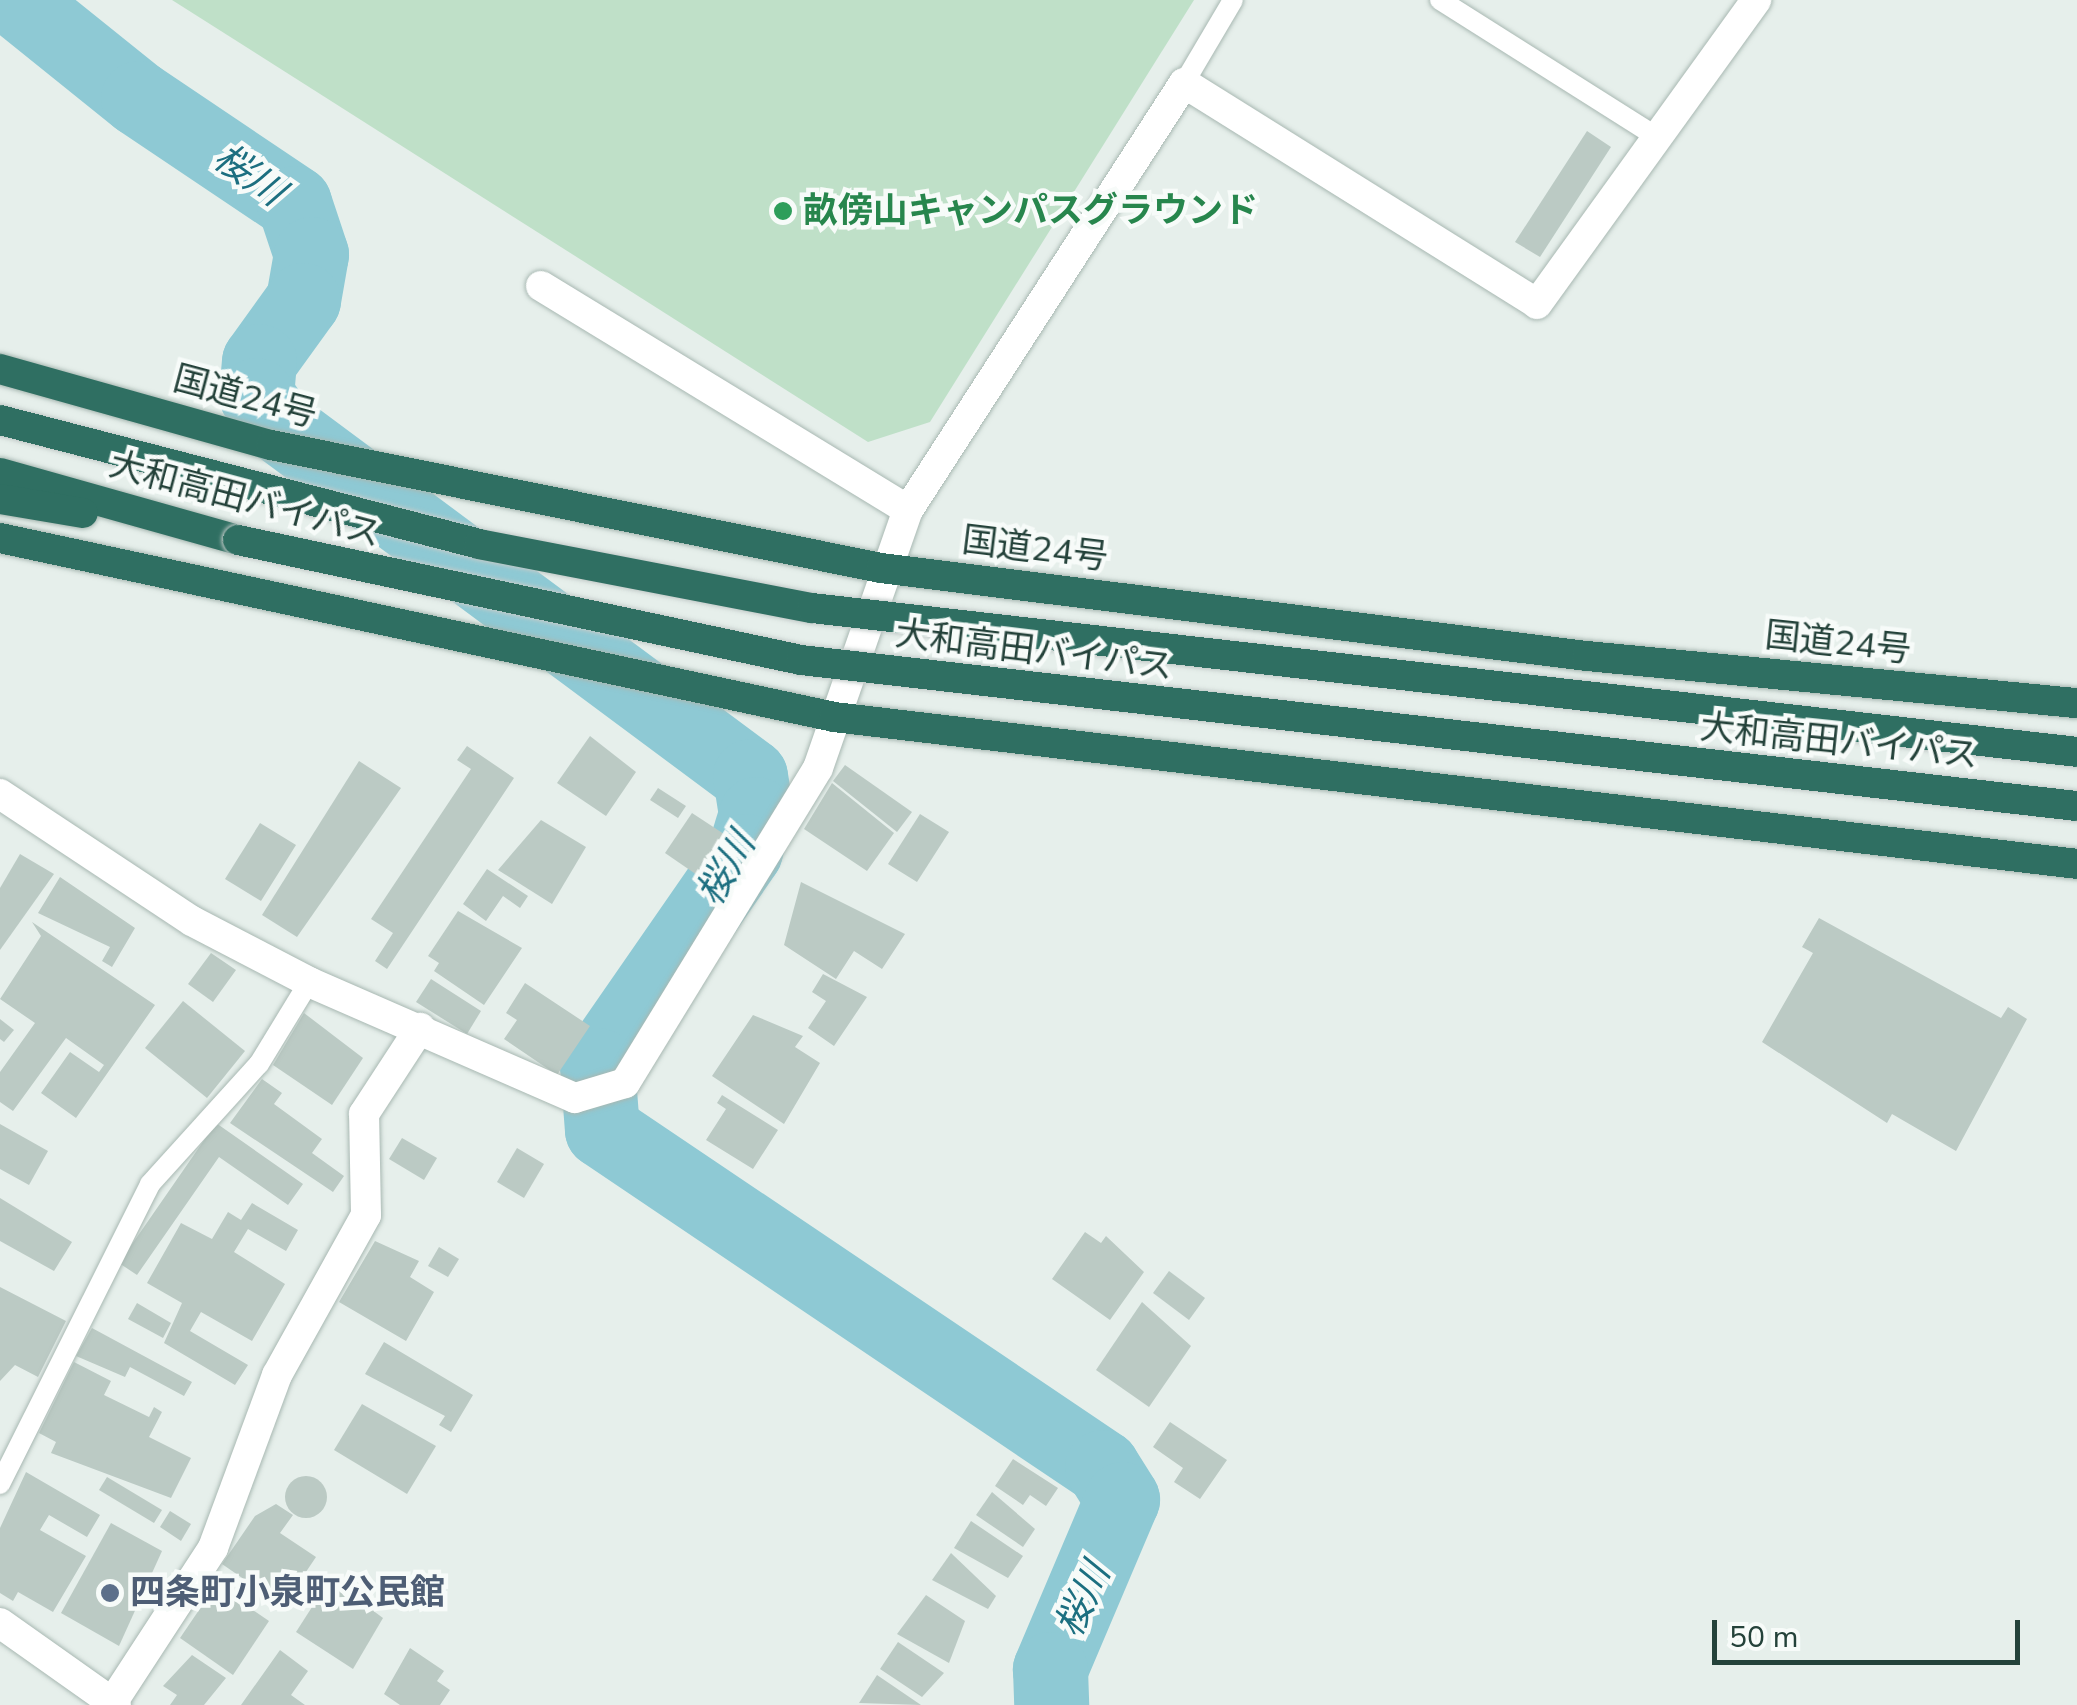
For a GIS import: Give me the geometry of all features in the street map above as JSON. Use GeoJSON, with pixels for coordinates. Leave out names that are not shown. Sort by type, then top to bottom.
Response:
{"type":"FeatureCollection","features":[{"type":"Feature","properties":{"kind":"highway","name":"国道24号"},"geometry":{"type":"LineString","coordinates":[[0,369],[271,444],[881,568],[1587,656],[2077,703]]}},
{"type":"Feature","properties":{"kind":"highway","name":"大和高田バイパス"},"geometry":{"type":"LineString","coordinates":[[0,420],[479,544],[812,608],[2077,752]]}},
{"type":"Feature","properties":{"kind":"highway","name":"大和高田バイパス"},"geometry":{"type":"LineString","coordinates":[[0,473],[238,540],[800,660],[2077,806]]}},
{"type":"Feature","properties":{"kind":"highway"},"geometry":{"type":"LineString","coordinates":[[0,499],[238,540]]}},
{"type":"Feature","properties":{"kind":"highway"},"geometry":{"type":"LineString","coordinates":[[0,538],[834,717],[2077,864]]}},
{"type":"Feature","properties":{"kind":"street"},"geometry":{"type":"LineString","coordinates":[[0,794],[192,922],[309,982],[575,1098],[625,1083],[818,768],[881,568],[908,510],[1184,83],[1537,304],[1756,0]]}},
{"type":"Feature","properties":{"kind":"street"},"geometry":{"type":"LineString","coordinates":[[540,286],[908,510]]}},
{"type":"Feature","properties":{"kind":"street"},"geometry":{"type":"LineString","coordinates":[[0,1623],[114,1704],[212,1548],[277,1375],[366,1215],[364,1114],[420,1028]]}},
{"type":"Feature","properties":{"kind":"lane"},"geometry":{"type":"LineString","coordinates":[[1184,83],[1233,0]]}},
{"type":"Feature","properties":{"kind":"lane"},"geometry":{"type":"LineString","coordinates":[[1440,0],[1657,137]]}},
{"type":"Feature","properties":{"kind":"lane"},"geometry":{"type":"LineString","coordinates":[[0,1484],[150,1184],[259,1064],[309,982]]}},
{"type":"Feature","properties":{"kind":"green space","name":"畝傍山キャンパスグラウンド"},"geometry":{"type":"Polygon","coordinates":[[[172,0],[1194,0],[930,422],[868,442],[172,0]]]}},
{"type":"Feature","properties":{"kind":"building"},"geometry":{"type":"Polygon","coordinates":[[[1587,131],[1611,147],[1540,257],[1515,242],[1587,131]]]}},
{"type":"Feature","properties":{"kind":"building"},"geometry":{"type":"Polygon","coordinates":[[[590,736],[636,772],[606,816],[557,783],[590,736]]]}},
{"type":"Feature","properties":{"kind":"building"},"geometry":{"type":"Polygon","coordinates":[[[467,746],[514,778],[387,969],[375,961],[393,933],[371,919],[471,769],[457,760],[467,746]]]}},
{"type":"Feature","properties":{"kind":"building"},"geometry":{"type":"Polygon","coordinates":[[[359,761],[401,788],[297,937],[262,915],[359,761]]]}},
{"type":"Feature","properties":{"kind":"building"},"geometry":{"type":"Polygon","coordinates":[[[845,765],[912,812],[897,832],[833,781],[845,765]]]}},
{"type":"Feature","properties":{"kind":"building"},"geometry":{"type":"Polygon","coordinates":[[[832,783],[894,833],[867,871],[804,829],[832,783]]]}},
{"type":"Feature","properties":{"kind":"building"},"geometry":{"type":"Polygon","coordinates":[[[658,788],[686,806],[678,818],[650,800],[658,788]]]}},
{"type":"Feature","properties":{"kind":"building"},"geometry":{"type":"Polygon","coordinates":[[[692,813],[724,834],[697,875],[665,853],[692,813]]]}},
{"type":"Feature","properties":{"kind":"building"},"geometry":{"type":"Polygon","coordinates":[[[920,814],[949,832],[917,882],[888,864],[920,814]]]}},
{"type":"Feature","properties":{"kind":"building"},"geometry":{"type":"Polygon","coordinates":[[[541,820],[586,847],[552,904],[498,870],[541,820]]]}},
{"type":"Feature","properties":{"kind":"building"},"geometry":{"type":"Polygon","coordinates":[[[260,823],[296,845],[261,901],[225,879],[260,823]]]}},
{"type":"Feature","properties":{"kind":"building"},"geometry":{"type":"Polygon","coordinates":[[[20,854],[54,874],[0,950],[0,888],[20,854]]]}},
{"type":"Feature","properties":{"kind":"building"},"geometry":{"type":"Polygon","coordinates":[[[487,869],[528,896],[520,908],[503,896],[486,921],[463,904],[487,869]]]}},
{"type":"Feature","properties":{"kind":"building"},"geometry":{"type":"Polygon","coordinates":[[[60,877],[135,928],[112,967],[102,961],[110,947],[38,913],[60,877]]]}},
{"type":"Feature","properties":{"kind":"building"},"geometry":{"type":"Polygon","coordinates":[[[801,882],[905,934],[882,969],[854,951],[836,979],[784,945],[801,882]]]}},
{"type":"Feature","properties":{"kind":"building"},"geometry":{"type":"Polygon","coordinates":[[[458,911],[522,948],[484,1005],[434,971],[439,963],[428,956],[458,911]]]}},
{"type":"Feature","properties":{"kind":"building"},"geometry":{"type":"Polygon","coordinates":[[[1819,918],[2001,1018],[2008,1007],[2027,1019],[1956,1151],[1892,1114],[1887,1123],[1762,1042],[1813,953],[1802,947],[1819,918]]]}},
{"type":"Feature","properties":{"kind":"building"},"geometry":{"type":"Polygon","coordinates":[[[32,922],[155,1005],[76,1118],[41,1093],[70,1052],[99,1072],[104,1065],[66,1038],[13,1111],[0,1102],[0,1072],[35,1023],[0,999],[41,936],[32,922]]]}},
{"type":"Feature","properties":{"kind":"building"},"geometry":{"type":"Polygon","coordinates":[[[211,953],[236,970],[213,1002],[188,984],[211,953]]]}},
{"type":"Feature","properties":{"kind":"building"},"geometry":{"type":"Polygon","coordinates":[[[823,974],[867,997],[834,1046],[808,1028],[826,1001],[812,992],[823,974]]]}},
{"type":"Feature","properties":{"kind":"building"},"geometry":{"type":"Polygon","coordinates":[[[431,979],[481,1011],[467,1034],[416,1002],[431,979]]]}},
{"type":"Feature","properties":{"kind":"building"},"geometry":{"type":"Polygon","coordinates":[[[525,983],[590,1026],[557,1075],[504,1039],[517,1020],[506,1013],[525,983]]]}},
{"type":"Feature","properties":{"kind":"building"},"geometry":{"type":"Polygon","coordinates":[[[183,1001],[245,1051],[207,1098],[145,1048],[183,1001]]]}},
{"type":"Feature","properties":{"kind":"building"},"geometry":{"type":"Polygon","coordinates":[[[304,1013],[363,1058],[332,1105],[273,1065],[304,1013]]]}},
{"type":"Feature","properties":{"kind":"building"},"geometry":{"type":"Polygon","coordinates":[[[753,1015],[803,1036],[795,1047],[820,1063],[784,1124],[712,1076],[753,1015]]]}},
{"type":"Feature","properties":{"kind":"building"},"geometry":{"type":"Polygon","coordinates":[[[0,1019],[14,1030],[4,1042],[0,1039],[0,1019]]]}},
{"type":"Feature","properties":{"kind":"building"},"geometry":{"type":"Polygon","coordinates":[[[262,1079],[282,1093],[274,1104],[322,1139],[312,1153],[344,1176],[333,1192],[230,1123],[262,1079]]]}},
{"type":"Feature","properties":{"kind":"building"},"geometry":{"type":"Polygon","coordinates":[[[722,1095],[778,1130],[753,1169],[706,1140],[726,1109],[717,1103],[722,1095]]]}},
{"type":"Feature","properties":{"kind":"building"},"geometry":{"type":"Polygon","coordinates":[[[216,1123],[303,1184],[288,1205],[219,1157],[137,1275],[119,1263],[216,1123]]]}},
{"type":"Feature","properties":{"kind":"building"},"geometry":{"type":"Polygon","coordinates":[[[0,1124],[48,1151],[29,1185],[0,1169],[0,1124]]]}},
{"type":"Feature","properties":{"kind":"building"},"geometry":{"type":"Polygon","coordinates":[[[402,1138],[437,1158],[424,1180],[389,1159],[402,1138]]]}},
{"type":"Feature","properties":{"kind":"building"},"geometry":{"type":"Polygon","coordinates":[[[517,1148],[544,1164],[524,1198],[497,1182],[517,1148]]]}},
{"type":"Feature","properties":{"kind":"building"},"geometry":{"type":"Polygon","coordinates":[[[0,1198],[72,1242],[54,1271],[0,1241],[0,1198]]]}},
{"type":"Feature","properties":{"kind":"building"},"geometry":{"type":"Polygon","coordinates":[[[252,1203],[298,1230],[286,1251],[248,1229],[234,1252],[285,1284],[252,1341],[201,1312],[190,1331],[248,1365],[235,1385],[164,1343],[182,1303],[147,1283],[181,1223],[212,1239],[228,1212],[241,1220],[252,1203]]]}},
{"type":"Feature","properties":{"kind":"building"},"geometry":{"type":"Polygon","coordinates":[[[1085,1232],[1101,1243],[1106,1236],[1144,1272],[1110,1320],[1052,1279],[1085,1232]]]}},
{"type":"Feature","properties":{"kind":"building"},"geometry":{"type":"Polygon","coordinates":[[[375,1241],[419,1261],[410,1277],[434,1292],[406,1341],[339,1302],[375,1241]]]}},
{"type":"Feature","properties":{"kind":"building"},"geometry":{"type":"Polygon","coordinates":[[[439,1247],[459,1259],[448,1277],[428,1266],[439,1247]]]}},
{"type":"Feature","properties":{"kind":"building"},"geometry":{"type":"Polygon","coordinates":[[[1169,1271],[1205,1298],[1189,1320],[1153,1293],[1169,1271]]]}},
{"type":"Feature","properties":{"kind":"building"},"geometry":{"type":"Polygon","coordinates":[[[0,1287],[66,1321],[38,1377],[15,1365],[0,1381],[0,1287]]]}},
{"type":"Feature","properties":{"kind":"building"},"geometry":{"type":"Polygon","coordinates":[[[1142,1302],[1191,1346],[1149,1407],[1096,1370],[1142,1302]]]}},
{"type":"Feature","properties":{"kind":"building"},"geometry":{"type":"Polygon","coordinates":[[[137,1303],[171,1323],[163,1338],[128,1319],[137,1303]]]}},
{"type":"Feature","properties":{"kind":"building"},"geometry":{"type":"Polygon","coordinates":[[[92,1328],[192,1382],[184,1396],[130,1367],[125,1377],[76,1356],[92,1328]]]}},
{"type":"Feature","properties":{"kind":"building"},"geometry":{"type":"Polygon","coordinates":[[[384,1342],[473,1395],[451,1432],[439,1425],[445,1416],[365,1374],[384,1342]]]}},
{"type":"Feature","properties":{"kind":"building"},"geometry":{"type":"Polygon","coordinates":[[[74,1362],[111,1381],[104,1395],[149,1417],[154,1407],[162,1412],[149,1437],[191,1458],[171,1498],[51,1453],[56,1442],[39,1433],[74,1362]]]}},
{"type":"Feature","properties":{"kind":"building"},"geometry":{"type":"Polygon","coordinates":[[[362,1404],[436,1446],[407,1494],[334,1450],[362,1404]]]}},
{"type":"Feature","properties":{"kind":"building"},"geometry":{"type":"Polygon","coordinates":[[[1170,1422],[1227,1460],[1200,1499],[1174,1482],[1183,1468],[1153,1447],[1170,1422]]]}},
{"type":"Feature","properties":{"kind":"building"},"geometry":{"type":"Polygon","coordinates":[[[1013,1459],[1058,1488],[1046,1506],[1030,1495],[1023,1505],[995,1486],[1013,1459]]]}},
{"type":"Feature","properties":{"kind":"building"},"geometry":{"type":"Polygon","coordinates":[[[26,1472],[100,1515],[87,1537],[49,1515],[40,1530],[86,1556],[53,1612],[18,1592],[13,1601],[0,1593],[0,1528],[26,1472]]]}},
{"type":"Feature","properties":{"kind":"building"},"geometry":{"type":"Polygon","coordinates":[[[306,1476],[321,1482],[327,1497],[321,1512],[306,1518],[291,1512],[285,1497],[291,1482],[306,1476]]]}},
{"type":"Feature","properties":{"kind":"building"},"geometry":{"type":"Polygon","coordinates":[[[107,1477],[162,1510],[154,1523],[99,1490],[107,1477]]]}},
{"type":"Feature","properties":{"kind":"building"},"geometry":{"type":"Polygon","coordinates":[[[992,1492],[1035,1529],[1023,1547],[976,1515],[992,1492]]]}},
{"type":"Feature","properties":{"kind":"building"},"geometry":{"type":"Polygon","coordinates":[[[276,1504],[293,1515],[280,1533],[316,1557],[283,1606],[222,1564],[255,1516],[276,1504]]]}},
{"type":"Feature","properties":{"kind":"building"},"geometry":{"type":"Polygon","coordinates":[[[170,1511],[191,1524],[181,1541],[160,1527],[170,1511]]]}},
{"type":"Feature","properties":{"kind":"building"},"geometry":{"type":"Polygon","coordinates":[[[971,1521],[1023,1556],[1008,1578],[954,1548],[971,1521]]]}},
{"type":"Feature","properties":{"kind":"building"},"geometry":{"type":"Polygon","coordinates":[[[111,1523],[162,1551],[119,1646],[61,1613],[111,1523]]]}},
{"type":"Feature","properties":{"kind":"building"},"geometry":{"type":"Polygon","coordinates":[[[951,1553],[996,1596],[988,1609],[932,1580],[951,1553]]]}},
{"type":"Feature","properties":{"kind":"building"},"geometry":{"type":"Polygon","coordinates":[[[330,1579],[383,1618],[353,1669],[296,1632],[330,1579]]]}},
{"type":"Feature","properties":{"kind":"building"},"geometry":{"type":"Polygon","coordinates":[[[216,1585],[269,1621],[233,1675],[180,1638],[216,1585]]]}},
{"type":"Feature","properties":{"kind":"building"},"geometry":{"type":"Polygon","coordinates":[[[926,1595],[965,1621],[949,1663],[897,1634],[926,1595]]]}},
{"type":"Feature","properties":{"kind":"building"},"geometry":{"type":"Polygon","coordinates":[[[898,1642],[944,1673],[922,1697],[880,1669],[898,1642]]]}},
{"type":"Feature","properties":{"kind":"building"},"geometry":{"type":"Polygon","coordinates":[[[410,1648],[444,1671],[437,1681],[450,1690],[440,1705],[400,1705],[384,1694],[410,1648]]]}},
{"type":"Feature","properties":{"kind":"building"},"geometry":{"type":"Polygon","coordinates":[[[280,1650],[308,1671],[291,1695],[305,1705],[241,1705],[280,1650]]]}},
{"type":"Feature","properties":{"kind":"building"},"geometry":{"type":"Polygon","coordinates":[[[192,1655],[226,1678],[204,1705],[170,1705],[177,1695],[163,1686],[192,1655]]]}},
{"type":"Feature","properties":{"kind":"building"},"geometry":{"type":"Polygon","coordinates":[[[877,1675],[921,1705],[859,1703],[877,1675]]]}},
{"type":"Feature","properties":{"kind":"waterway","name":"桜川"},"geometry":{"type":"LineString","coordinates":[[16,0],[138,98],[294,203],[311,254],[303,300],[259,361],[256,395],[278,425],[750,776],[756,814],[745,851],[597,1065],[602,1130],[1102,1467],[1122,1499],[1050,1669],[1051,1705]]}},
{"type":"Feature","properties":{"kind":"place","name":"畝傍山キャンパスグラウンド"},"geometry":{"type":"Point","coordinates":[783,211]}},
{"type":"Feature","properties":{"kind":"place","name":"四条町小泉町公民館"},"geometry":{"type":"Point","coordinates":[110,1593]}}]}
